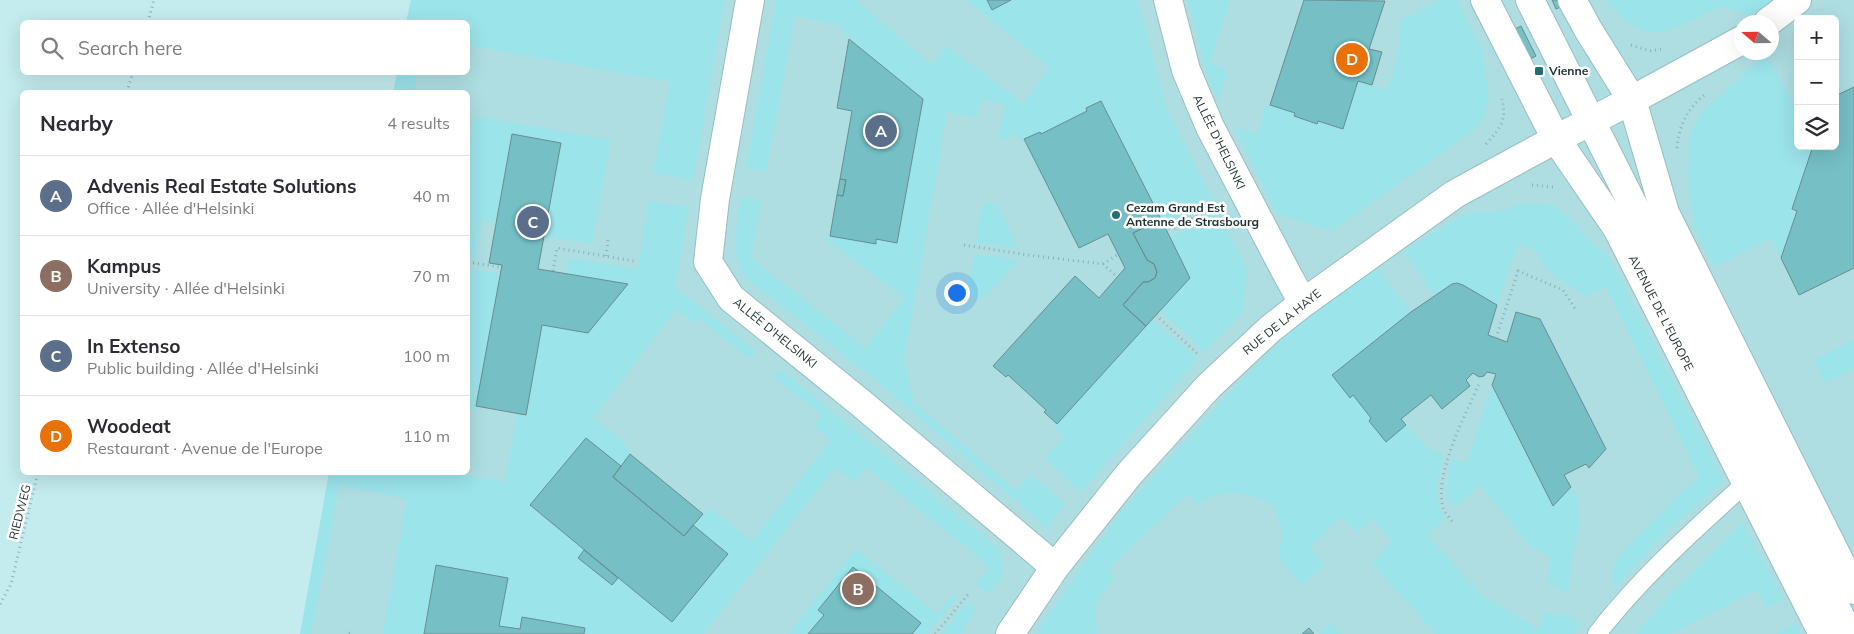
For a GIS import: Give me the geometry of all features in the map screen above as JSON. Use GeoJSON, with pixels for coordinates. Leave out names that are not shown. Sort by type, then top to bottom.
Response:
{"type":"FeatureCollection","features":[{"type":"Feature","properties":{"kind":"street","name":"ALLÉE D'HELSINKI"},"geometry":{"type":"LineString","coordinates":[[750,0],[715,199],[708,262],[731,298],[862,404],[1055,567]]}},
{"type":"Feature","properties":{"kind":"street","name":"ALLÉE D'HELSINKI"},"geometry":{"type":"LineString","coordinates":[[1168,0],[1186,70],[1210,127],[1286,274],[1303,302]]}},
{"type":"Feature","properties":{"kind":"street","name":"AVENUE DE L'EUROPE"},"geometry":{"type":"LineString","coordinates":[[1485,0],[1556,139],[1617,228],[1823,634]]}},
{"type":"Feature","properties":{"kind":"street","name":"AVENUE DE L'EUROPE"},"geometry":{"type":"LineString","coordinates":[[1530,0],[1849,634]]}},
{"type":"Feature","properties":{"kind":"street"},"geometry":{"type":"LineString","coordinates":[[1572,0],[1588,31],[1632,100],[1665,213],[1854,590]]}},
{"type":"Feature","properties":{"kind":"street"},"geometry":{"type":"LineString","coordinates":[[1777,15],[1797,0]]}},
{"type":"Feature","properties":{"kind":"street","name":"RUE DE LA HAYE"},"geometry":{"type":"LineString","coordinates":[[1010,634],[1055,567],[1130,473],[1209,386],[1270,329],[1303,302],[1455,194],[1734,44]]}},
{"type":"Feature","properties":{"kind":"lane"},"geometry":{"type":"LineString","coordinates":[[1597,634],[1611,615],[1656,568],[1747,482]]}},
{"type":"Feature","properties":{"kind":"path"},"geometry":{"type":"LineString","coordinates":[[149,20],[154,0]]}},
{"type":"Feature","properties":{"kind":"path"},"geometry":{"type":"LineString","coordinates":[[1627,43],[1650,51],[1669,47]]}},
{"type":"Feature","properties":{"kind":"path"},"geometry":{"type":"LineString","coordinates":[[128,90],[132,75]]}},
{"type":"Feature","properties":{"kind":"path"},"geometry":{"type":"LineString","coordinates":[[1676,157],[1679,131],[1686,115],[1704,95]]}},
{"type":"Feature","properties":{"kind":"path"},"geometry":{"type":"LineString","coordinates":[[1174,228],[1220,204]]}},
{"type":"Feature","properties":{"kind":"path"},"geometry":{"type":"LineString","coordinates":[[606,256],[608,240]]}},
{"type":"Feature","properties":{"kind":"path"},"geometry":{"type":"LineString","coordinates":[[964,245],[1104,264],[1114,275]]}},
{"type":"Feature","properties":{"kind":"path"},"geometry":{"type":"LineString","coordinates":[[553,271],[557,248],[634,261]]}},
{"type":"Feature","properties":{"kind":"path"},"geometry":{"type":"LineString","coordinates":[[1104,264],[1117,255]]}},
{"type":"Feature","properties":{"kind":"path"},"geometry":{"type":"LineString","coordinates":[[470,262],[498,268]]}},
{"type":"Feature","properties":{"kind":"path"},"geometry":{"type":"LineString","coordinates":[[1496,338],[1518,272],[1563,290],[1576,310]]}},
{"type":"Feature","properties":{"kind":"path"},"geometry":{"type":"LineString","coordinates":[[1156,316],[1202,359]]}},
{"type":"Feature","properties":{"kind":"path"},"geometry":{"type":"LineString","coordinates":[[1452,521],[1443,509],[1442,501],[1446,463],[1479,384]]}},
{"type":"Feature","properties":{"kind":"path","name":"RIEDWEG"},"geometry":{"type":"LineString","coordinates":[[0,604],[11,584],[37,475]]}},
{"type":"Feature","properties":{"kind":"path"},"geometry":{"type":"LineString","coordinates":[[936,634],[970,592]]}},
{"type":"Feature","properties":{"kind":"shaded area"},"geometry":{"type":"Polygon","coordinates":[[[411,0],[1854,0],[1854,634],[303,634],[329,475],[470,475],[470,90],[393,90],[397,75],[470,75],[470,20],[463,20],[411,0]]]}},
{"type":"Feature","properties":{"kind":"shaded area"},"geometry":{"type":"Polygon","coordinates":[[[411,0],[725,0],[693,180],[653,173],[670,82],[470,45],[470,20],[406,20],[411,0]]]}},
{"type":"Feature","properties":{"kind":"shaded area"},"geometry":{"type":"Polygon","coordinates":[[[776,0],[856,0],[932,65],[946,46],[1024,103],[1049,67],[967,0],[987,0],[992,9],[1011,0],[1136,0],[1167,110],[1213,201],[1165,227],[1101,101],[1086,108],[1087,111],[1021,142],[1018,136],[999,140],[1004,105],[981,99],[976,118],[947,112],[904,360],[914,403],[1016,490],[1030,475],[1065,503],[1047,528],[879,383],[745,277],[738,263],[735,240],[741,197],[761,200],[751,258],[865,348],[905,298],[823,237],[830,236],[875,244],[876,239],[897,243],[923,99],[849,39],[840,25],[795,16],[766,172],[746,168],[776,0]]]}},
{"type":"Feature","properties":{"kind":"shaded area"},"geometry":{"type":"Polygon","coordinates":[[[1188,0],[1230,0],[1210,62],[1227,71],[1218,100],[1209,82],[1188,0]]]}},
{"type":"Feature","properties":{"kind":"shaded area"},"geometry":{"type":"Polygon","coordinates":[[[1440,0],[1457,0],[1482,49],[1489,97],[1485,115],[1477,128],[1333,231],[1277,214],[1235,127],[1257,134],[1266,104],[1295,113],[1294,117],[1316,124],[1318,121],[1343,129],[1358,81],[1386,90],[1397,56],[1400,20],[1440,0]]]}},
{"type":"Feature","properties":{"kind":"shaded area"},"geometry":{"type":"Polygon","coordinates":[[[1606,0],[1774,0],[1752,15],[1721,6],[1688,22],[1660,32],[1647,31],[1634,26],[1621,16],[1606,0]]]}},
{"type":"Feature","properties":{"kind":"shaded area"},"geometry":{"type":"Polygon","coordinates":[[[1759,60],[1769,60],[1794,106],[1794,150],[1812,150],[1792,209],[1797,211],[1781,258],[1771,238],[1714,267],[1693,224],[1688,175],[1690,134],[1701,113],[1759,60]]]}},
{"type":"Feature","properties":{"kind":"shaded area"},"geometry":{"type":"Polygon","coordinates":[[[397,75],[417,75],[413,90],[394,90],[397,75]]]}},
{"type":"Feature","properties":{"kind":"shaded area"},"geometry":{"type":"Polygon","coordinates":[[[475,116],[611,140],[592,244],[544,236],[561,143],[512,134],[496,223],[482,221],[475,258],[470,257],[470,146],[475,116]]]}},
{"type":"Feature","properties":{"kind":"shaded area"},"geometry":{"type":"Polygon","coordinates":[[[648,201],[688,207],[675,288],[758,352],[749,358],[699,319],[695,324],[676,309],[593,418],[625,443],[630,454],[621,466],[586,438],[530,506],[584,550],[578,558],[611,585],[618,578],[672,622],[728,554],[694,526],[709,508],[752,541],[831,440],[814,427],[822,415],[770,375],[783,371],[1000,550],[1003,574],[989,594],[976,584],[989,569],[981,559],[866,467],[853,482],[835,468],[703,634],[584,634],[584,628],[523,617],[520,629],[499,626],[507,578],[437,566],[424,634],[383,634],[407,498],[339,486],[311,634],[300,634],[329,475],[465,475],[505,482],[516,418],[526,414],[542,325],[627,284],[565,273],[569,258],[638,269],[648,201]]]}},
{"type":"Feature","properties":{"kind":"shaded area"},"geometry":{"type":"Polygon","coordinates":[[[996,203],[1019,248],[976,242],[982,204],[996,203]]]}},
{"type":"Feature","properties":{"kind":"shaded area"},"geometry":{"type":"Polygon","coordinates":[[[1524,203],[1553,205],[1574,222],[1591,242],[1609,257],[1724,481],[1670,529],[1617,585],[1611,581],[1612,569],[1617,558],[1684,489],[1700,478],[1606,287],[1586,296],[1551,272],[1540,259],[1537,252],[1518,243],[1497,305],[1459,284],[1448,287],[1435,296],[1404,251],[1464,214],[1497,212],[1524,203]]]}},
{"type":"Feature","properties":{"kind":"shaded area"},"geometry":{"type":"Polygon","coordinates":[[[1218,213],[1248,271],[1242,313],[1204,352],[1161,311],[1190,278],[1170,238],[1218,213]]]}},
{"type":"Feature","properties":{"kind":"shaded area"},"geometry":{"type":"Polygon","coordinates":[[[974,254],[1019,260],[983,299],[967,295],[974,254]]]}},
{"type":"Feature","properties":{"kind":"shaded area"},"geometry":{"type":"Polygon","coordinates":[[[1375,266],[1411,312],[1332,375],[1350,397],[1353,395],[1371,418],[1369,421],[1385,441],[1406,425],[1428,448],[1443,455],[1437,496],[1438,504],[1445,518],[1428,535],[1481,595],[1540,630],[1543,612],[1568,616],[1582,623],[1573,634],[1435,634],[1372,563],[1392,541],[1371,519],[1357,533],[1341,517],[1310,548],[1324,564],[1302,586],[1279,559],[1282,530],[1273,505],[1244,494],[1227,493],[1198,504],[1188,494],[1108,569],[1115,577],[1095,609],[1098,634],[1036,634],[1127,505],[1249,372],[1322,302],[1375,266]]]}},
{"type":"Feature","properties":{"kind":"shaded area"},"geometry":{"type":"Polygon","coordinates":[[[470,268],[500,274],[476,411],[470,410],[470,268]]]}},
{"type":"Feature","properties":{"kind":"shaded area"},"geometry":{"type":"Polygon","coordinates":[[[1152,320],[1198,359],[1081,492],[1045,458],[1064,436],[1054,427],[1152,320]]]}},
{"type":"Feature","properties":{"kind":"shaded area"},"geometry":{"type":"Polygon","coordinates":[[[1854,340],[1854,369],[1825,383],[1814,360],[1854,340]]]}},
{"type":"Feature","properties":{"kind":"shaded area"},"geometry":{"type":"Polygon","coordinates":[[[1492,385],[1553,506],[1571,487],[1578,498],[1579,527],[1572,556],[1568,593],[1547,583],[1551,557],[1529,545],[1479,484],[1455,508],[1446,497],[1450,464],[1453,459],[1467,463],[1492,385]]]}},
{"type":"Feature","properties":{"kind":"shaded area"},"geometry":{"type":"Polygon","coordinates":[[[1743,523],[1783,599],[1766,608],[1758,589],[1671,634],[1635,634],[1669,595],[1743,523]]]}},
{"type":"Feature","properties":{"kind":"shaded area"},"geometry":{"type":"Polygon","coordinates":[[[856,549],[937,614],[953,594],[957,597],[927,634],[912,634],[921,623],[853,567],[818,610],[824,615],[808,634],[788,634],[856,549]]]}},
{"type":"Feature","properties":{"kind":"shaded area"},"geometry":{"type":"Polygon","coordinates":[[[968,602],[976,609],[961,634],[941,634],[968,602]]]}},
{"type":"Feature","properties":{"kind":"shaded area"},"geometry":{"type":"Polygon","coordinates":[[[1331,623],[1341,634],[1319,634],[1331,623]]]}},
{"type":"Feature","properties":{"kind":"shaded area"},"geometry":{"type":"Polygon","coordinates":[[[1796,624],[1801,634],[1778,634],[1777,632],[1796,624]]]}},
{"type":"Feature","properties":{"kind":"building"},"geometry":{"type":"Polygon","coordinates":[[[987,0],[1011,0],[992,10],[987,0]]]}},
{"type":"Feature","properties":{"kind":"building"},"geometry":{"type":"Polygon","coordinates":[[[1304,0],[1385,1],[1369,49],[1382,52],[1372,85],[1358,81],[1343,129],[1318,121],[1317,124],[1294,116],[1295,113],[1270,105],[1304,0]]]}},
{"type":"Feature","properties":{"kind":"building"},"geometry":{"type":"Polygon","coordinates":[[[1552,0],[1560,0],[1563,6],[1556,9],[1552,0]]]}},
{"type":"Feature","properties":{"kind":"building"},"geometry":{"type":"Polygon","coordinates":[[[1521,26],[1536,56],[1530,59],[1515,29],[1521,26]]]}},
{"type":"Feature","properties":{"kind":"building"},"geometry":{"type":"Polygon","coordinates":[[[849,39],[923,99],[897,243],[876,239],[876,244],[830,236],[837,195],[843,196],[846,180],[840,179],[852,111],[837,108],[849,39]]]}},
{"type":"Feature","properties":{"kind":"building"},"geometry":{"type":"Polygon","coordinates":[[[1854,87],[1854,268],[1799,295],[1781,258],[1797,211],[1792,209],[1812,150],[1839,150],[1839,94],[1854,87]]]}},
{"type":"Feature","properties":{"kind":"building"},"geometry":{"type":"Polygon","coordinates":[[[1101,101],[1161,219],[1133,233],[1147,260],[1154,264],[1157,272],[1155,278],[1148,282],[1143,282],[1123,305],[1146,326],[1057,424],[1044,412],[1046,410],[1008,375],[1006,377],[993,366],[1075,276],[1099,298],[1125,268],[1108,234],[1079,248],[1024,139],[1040,132],[1041,134],[1087,111],[1086,108],[1101,101]]]}},
{"type":"Feature","properties":{"kind":"building"},"geometry":{"type":"Polygon","coordinates":[[[512,134],[561,143],[538,269],[628,284],[588,333],[542,325],[526,415],[476,406],[502,265],[489,263],[512,134]]]}},
{"type":"Feature","properties":{"kind":"building"},"geometry":{"type":"Polygon","coordinates":[[[840,179],[846,180],[843,196],[837,195],[840,179]]]}},
{"type":"Feature","properties":{"kind":"building"},"geometry":{"type":"Polygon","coordinates":[[[1161,219],[1190,278],[1146,326],[1123,305],[1143,282],[1148,282],[1155,278],[1157,272],[1154,264],[1147,260],[1133,233],[1161,219]]]}},
{"type":"Feature","properties":{"kind":"building"},"geometry":{"type":"Polygon","coordinates":[[[1457,283],[1497,305],[1488,335],[1507,342],[1516,312],[1540,319],[1606,449],[1589,468],[1586,464],[1564,475],[1571,487],[1553,506],[1492,385],[1496,374],[1487,372],[1484,376],[1479,377],[1473,373],[1466,380],[1470,386],[1442,409],[1431,395],[1401,419],[1406,425],[1386,442],[1369,421],[1371,418],[1353,395],[1350,398],[1332,375],[1411,312],[1452,284],[1457,283]]]}},
{"type":"Feature","properties":{"kind":"building"},"geometry":{"type":"Polygon","coordinates":[[[586,438],[621,466],[613,477],[684,536],[693,525],[728,554],[672,622],[530,505],[586,438]]]}},
{"type":"Feature","properties":{"kind":"building"},"geometry":{"type":"Polygon","coordinates":[[[630,454],[703,514],[684,536],[613,477],[630,454]]]}},
{"type":"Feature","properties":{"kind":"building"},"geometry":{"type":"Polygon","coordinates":[[[584,550],[618,578],[612,585],[578,558],[584,550]]]}},
{"type":"Feature","properties":{"kind":"building"},"geometry":{"type":"Polygon","coordinates":[[[436,565],[508,578],[499,626],[520,629],[522,617],[585,628],[584,634],[424,634],[436,565]]]}},
{"type":"Feature","properties":{"kind":"building"},"geometry":{"type":"Polygon","coordinates":[[[853,567],[921,623],[912,634],[808,634],[824,615],[818,610],[853,567]]]}},
{"type":"Feature","properties":{"kind":"building"},"geometry":{"type":"Polygon","coordinates":[[[1309,628],[1314,634],[1302,634],[1309,628]]]}},
{"type":"Feature","properties":{"kind":"place","name":"Woodeat"},"geometry":{"type":"Point","coordinates":[1352,59]}},
{"type":"Feature","properties":{"kind":"place","name":"Vienne"},"geometry":{"type":"Point","coordinates":[1539,71]}},
{"type":"Feature","properties":{"kind":"place","name":"Advenis Real Estate Solutions"},"geometry":{"type":"Point","coordinates":[881,131]}},
{"type":"Feature","properties":{"kind":"place","name":"Cezam Grand Est Antenne de Strasbourg"},"geometry":{"type":"Point","coordinates":[1116,215]}},
{"type":"Feature","properties":{"kind":"place","name":"In Extenso"},"geometry":{"type":"Point","coordinates":[533,222]}},
{"type":"Feature","properties":{"kind":"place","name":"Kampus"},"geometry":{"type":"Point","coordinates":[858,589]}}]}
